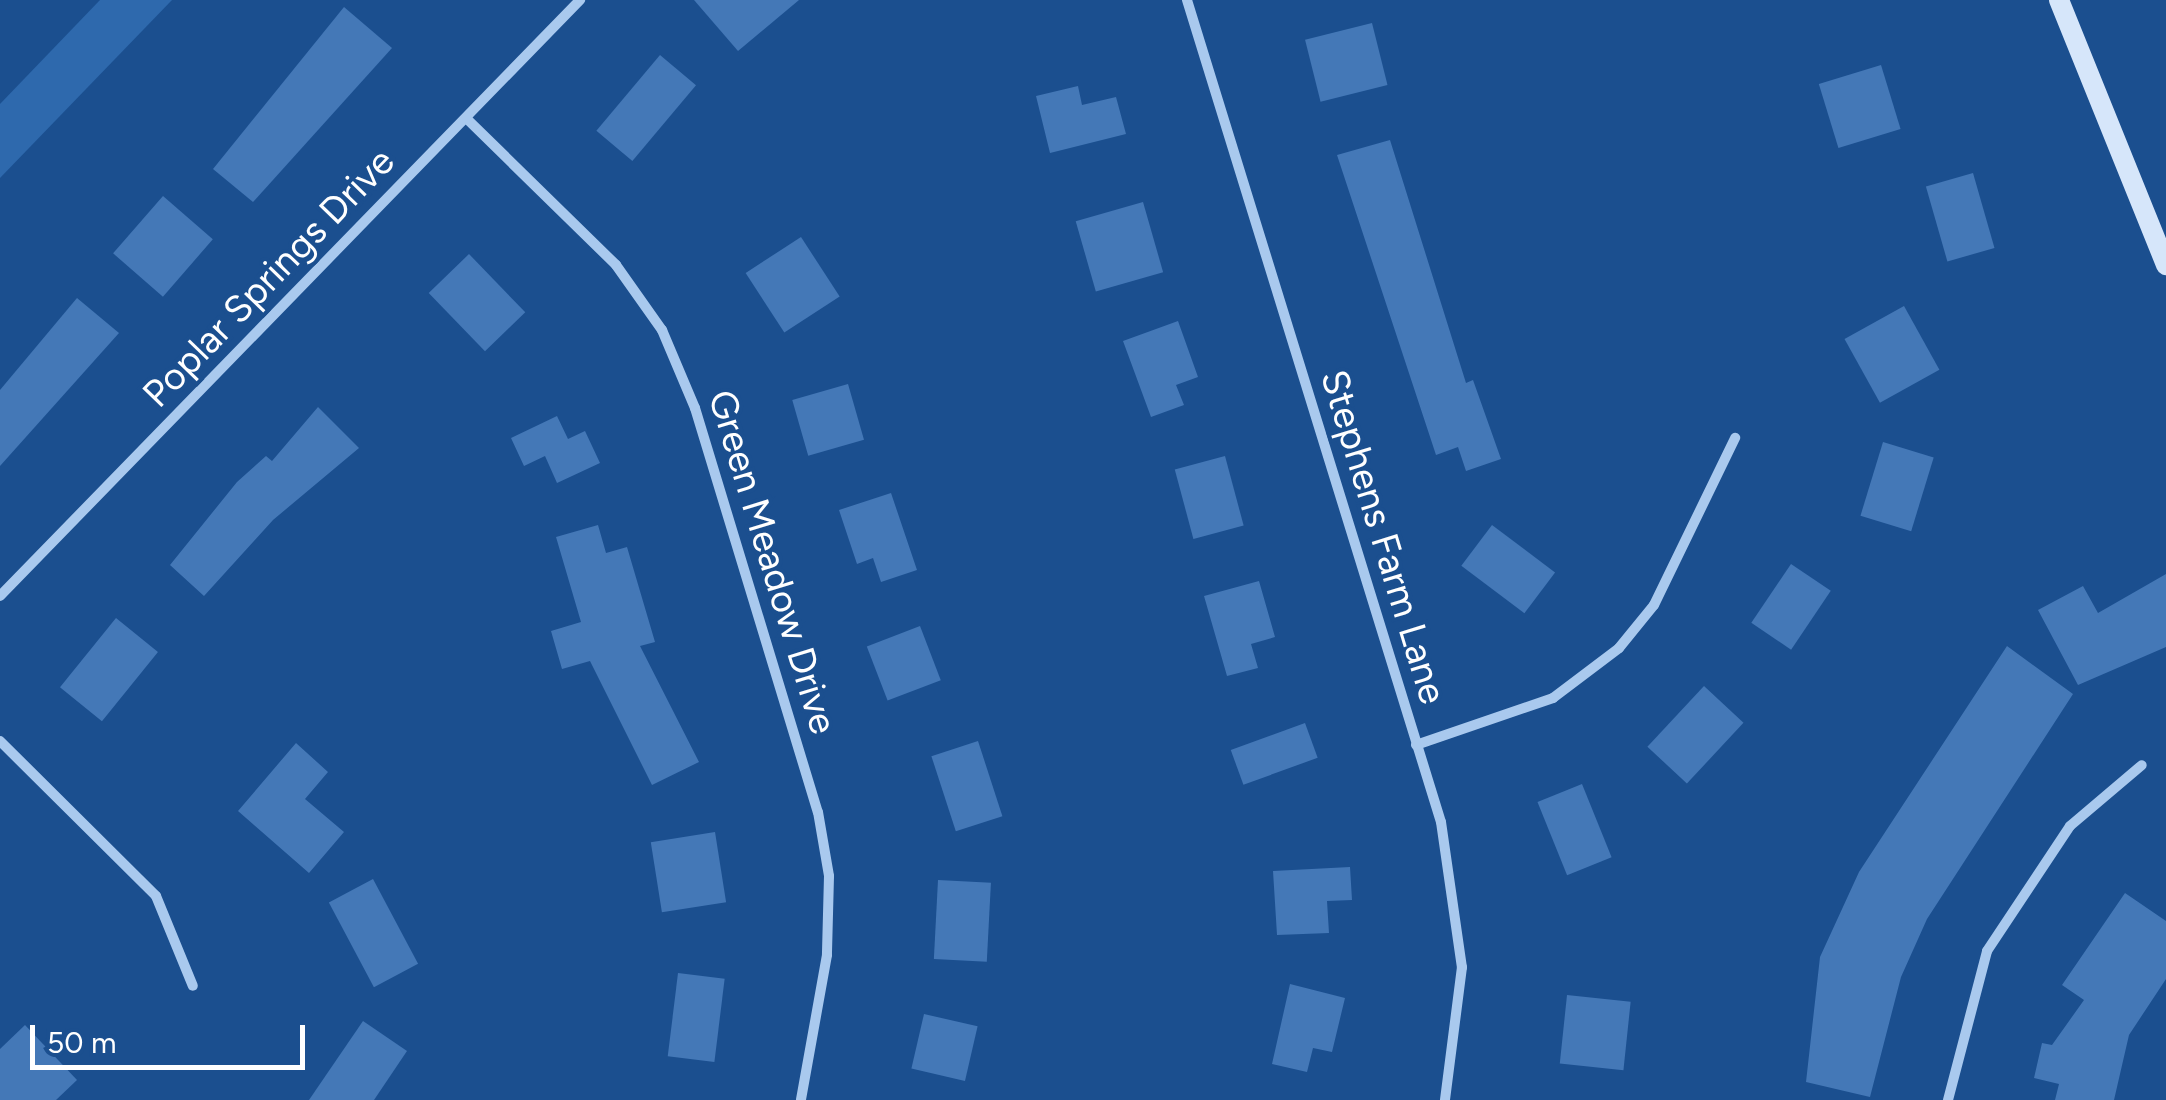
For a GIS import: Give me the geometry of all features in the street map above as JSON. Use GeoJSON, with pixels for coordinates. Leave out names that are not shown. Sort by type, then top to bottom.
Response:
{"type":"FeatureCollection","features":[{"type":"Feature","properties":{"kind":"main road"},"geometry":{"type":"LineString","coordinates":[[2059,0],[2166,265]]}},
{"type":"Feature","properties":{"kind":"street","name":"Poplar Springs Drive"},"geometry":{"type":"LineString","coordinates":[[0,596],[580,0]]}},
{"type":"Feature","properties":{"kind":"street","name":"Stephens Farm Lane"},"geometry":{"type":"LineString","coordinates":[[1187,0],[1416,745],[1457,894],[1462,967],[1446,1100]]}},
{"type":"Feature","properties":{"kind":"street","name":"Green Meadow Drive"},"geometry":{"type":"LineString","coordinates":[[466,118],[616,265],[662,330],[695,408],[818,812],[828,876],[827,956],[801,1100]]}},
{"type":"Feature","properties":{"kind":"street"},"geometry":{"type":"LineString","coordinates":[[1416,745],[1553,698],[1619,648],[1654,606],[1734,438]]}},
{"type":"Feature","properties":{"kind":"street"},"geometry":{"type":"LineString","coordinates":[[0,741],[156,896],[193,986]]}},
{"type":"Feature","properties":{"kind":"street"},"geometry":{"type":"LineString","coordinates":[[1948,1100],[1987,951],[2070,826],[2142,764]]}},
{"type":"Feature","properties":{"kind":"shaded area"},"geometry":{"type":"Polygon","coordinates":[[[100,0],[172,0],[0,178],[0,104],[100,0]]]}},
{"type":"Feature","properties":{"kind":"building"},"geometry":{"type":"Polygon","coordinates":[[[694,0],[799,0],[738,51],[694,0]]]}},
{"type":"Feature","properties":{"kind":"building"},"geometry":{"type":"Polygon","coordinates":[[[344,7],[392,48],[253,202],[213,169],[344,7]]]}},
{"type":"Feature","properties":{"kind":"building"},"geometry":{"type":"Polygon","coordinates":[[[1372,23],[1387,85],[1321,102],[1305,40],[1372,23]]]}},
{"type":"Feature","properties":{"kind":"building"},"geometry":{"type":"Polygon","coordinates":[[[660,55],[696,85],[632,161],[596,131],[660,55]]]}},
{"type":"Feature","properties":{"kind":"building"},"geometry":{"type":"Polygon","coordinates":[[[1881,65],[1901,129],[1838,148],[1819,84],[1881,65]]]}},
{"type":"Feature","properties":{"kind":"building"},"geometry":{"type":"Polygon","coordinates":[[[1078,86],[1082,105],[1116,97],[1126,134],[1050,153],[1036,96],[1078,86]]]}},
{"type":"Feature","properties":{"kind":"building"},"geometry":{"type":"Polygon","coordinates":[[[1390,140],[1466,383],[1473,380],[1501,459],[1466,471],[1458,447],[1436,455],[1337,155],[1390,140]]]}},
{"type":"Feature","properties":{"kind":"building"},"geometry":{"type":"Polygon","coordinates":[[[1973,173],[1994,248],[1947,261],[1926,187],[1973,173]]]}},
{"type":"Feature","properties":{"kind":"building"},"geometry":{"type":"Polygon","coordinates":[[[163,196],[213,239],[163,297],[113,253],[163,196]]]}},
{"type":"Feature","properties":{"kind":"building"},"geometry":{"type":"Polygon","coordinates":[[[1143,202],[1163,272],[1096,291],[1076,221],[1143,202]]]}},
{"type":"Feature","properties":{"kind":"building"},"geometry":{"type":"Polygon","coordinates":[[[801,237],[840,297],[784,332],[746,273],[801,237]]]}},
{"type":"Feature","properties":{"kind":"building"},"geometry":{"type":"Polygon","coordinates":[[[469,254],[525,312],[485,351],[429,293],[469,254]]]}},
{"type":"Feature","properties":{"kind":"building"},"geometry":{"type":"Polygon","coordinates":[[[77,298],[119,333],[0,466],[0,390],[77,298]]]}},
{"type":"Feature","properties":{"kind":"building"},"geometry":{"type":"Polygon","coordinates":[[[1904,306],[1939,370],[1880,403],[1845,339],[1904,306]]]}},
{"type":"Feature","properties":{"kind":"building"},"geometry":{"type":"Polygon","coordinates":[[[1178,321],[1198,377],[1176,385],[1184,405],[1151,417],[1123,341],[1178,321]]]}},
{"type":"Feature","properties":{"kind":"building"},"geometry":{"type":"Polygon","coordinates":[[[848,384],[864,440],[808,456],[792,400],[848,384]]]}},
{"type":"Feature","properties":{"kind":"building"},"geometry":{"type":"Polygon","coordinates":[[[318,407],[359,448],[273,520],[204,596],[170,565],[237,482],[266,456],[272,461],[318,407]]]}},
{"type":"Feature","properties":{"kind":"building"},"geometry":{"type":"Polygon","coordinates":[[[557,416],[568,439],[585,431],[600,463],[557,483],[545,456],[524,466],[511,438],[557,416]]]}},
{"type":"Feature","properties":{"kind":"building"},"geometry":{"type":"Polygon","coordinates":[[[1883,442],[1934,457],[1911,531],[1860,516],[1883,442]]]}},
{"type":"Feature","properties":{"kind":"building"},"geometry":{"type":"Polygon","coordinates":[[[1225,456],[1244,526],[1193,539],[1175,469],[1225,456]]]}},
{"type":"Feature","properties":{"kind":"building"},"geometry":{"type":"Polygon","coordinates":[[[891,493],[917,570],[881,582],[873,558],[857,564],[839,510],[891,493]]]}},
{"type":"Feature","properties":{"kind":"building"},"geometry":{"type":"Polygon","coordinates":[[[598,525],[606,553],[627,547],[655,642],[640,646],[699,762],[652,785],[590,661],[562,669],[551,631],[581,622],[556,537],[598,525]]]}},
{"type":"Feature","properties":{"kind":"building"},"geometry":{"type":"Polygon","coordinates":[[[1492,525],[1555,573],[1524,613],[1461,566],[1492,525]]]}},
{"type":"Feature","properties":{"kind":"building"},"geometry":{"type":"Polygon","coordinates":[[[1791,564],[1831,591],[1791,650],[1751,623],[1791,564]]]}},
{"type":"Feature","properties":{"kind":"building"},"geometry":{"type":"Polygon","coordinates":[[[2166,574],[2166,647],[2078,685],[2038,610],[2083,586],[2098,613],[2166,574]]]}},
{"type":"Feature","properties":{"kind":"building"},"geometry":{"type":"Polygon","coordinates":[[[1259,581],[1275,637],[1251,644],[1258,668],[1227,676],[1204,596],[1259,581]]]}},
{"type":"Feature","properties":{"kind":"building"},"geometry":{"type":"Polygon","coordinates":[[[116,618],[158,652],[102,721],[60,687],[116,618]]]}},
{"type":"Feature","properties":{"kind":"building"},"geometry":{"type":"Polygon","coordinates":[[[920,626],[941,680],[888,701],[867,646],[920,626]]]}},
{"type":"Feature","properties":{"kind":"building"},"geometry":{"type":"Polygon","coordinates":[[[2007,646],[2073,694],[1927,919],[1901,977],[1870,1097],[1806,1082],[1820,957],[1859,872],[2007,646]]]}},
{"type":"Feature","properties":{"kind":"building"},"geometry":{"type":"Polygon","coordinates":[[[1704,686],[1743,723],[1687,784],[1647,747],[1704,686]]]}},
{"type":"Feature","properties":{"kind":"building"},"geometry":{"type":"Polygon","coordinates":[[[1305,723],[1318,758],[1243,785],[1231,750],[1305,723]]]}},
{"type":"Feature","properties":{"kind":"building"},"geometry":{"type":"Polygon","coordinates":[[[978,741],[1002,816],[956,831],[931,756],[978,741]]]}},
{"type":"Feature","properties":{"kind":"building"},"geometry":{"type":"Polygon","coordinates":[[[296,743],[328,772],[305,799],[344,832],[309,873],[238,811],[296,743]]]}},
{"type":"Feature","properties":{"kind":"building"},"geometry":{"type":"Polygon","coordinates":[[[1582,784],[1612,857],[1567,875],[1537,802],[1582,784]]]}},
{"type":"Feature","properties":{"kind":"building"},"geometry":{"type":"Polygon","coordinates":[[[715,832],[726,902],[662,912],[651,842],[715,832]]]}},
{"type":"Feature","properties":{"kind":"building"},"geometry":{"type":"Polygon","coordinates":[[[1350,867],[1352,900],[1327,901],[1329,933],[1277,935],[1273,871],[1350,867]]]}},
{"type":"Feature","properties":{"kind":"building"},"geometry":{"type":"Polygon","coordinates":[[[373,879],[418,964],[374,987],[329,902],[373,879]]]}},
{"type":"Feature","properties":{"kind":"building"},"geometry":{"type":"Polygon","coordinates":[[[938,880],[991,883],[987,962],[934,959],[938,880]]]}},
{"type":"Feature","properties":{"kind":"building"},"geometry":{"type":"Polygon","coordinates":[[[2125,893],[2166,921],[2166,979],[2129,1035],[2114,1100],[2055,1100],[2059,1084],[2034,1078],[2042,1043],[2052,1045],[2084,1000],[2062,985],[2125,893]]]}},
{"type":"Feature","properties":{"kind":"building"},"geometry":{"type":"Polygon","coordinates":[[[678,973],[725,979],[714,1062],[668,1056],[678,973]]]}},
{"type":"Feature","properties":{"kind":"building"},"geometry":{"type":"Polygon","coordinates":[[[1290,984],[1345,998],[1332,1052],[1313,1048],[1307,1072],[1272,1064],[1290,984]]]}},
{"type":"Feature","properties":{"kind":"building"},"geometry":{"type":"Polygon","coordinates":[[[1567,995],[1631,1002],[1623,1070],[1560,1064],[1567,995]]]}},
{"type":"Feature","properties":{"kind":"building"},"geometry":{"type":"Polygon","coordinates":[[[924,1014],[978,1026],[965,1081],[911,1069],[924,1014]]]}},
{"type":"Feature","properties":{"kind":"building"},"geometry":{"type":"Polygon","coordinates":[[[363,1021],[407,1051],[374,1100],[309,1100],[363,1021]]]}},
{"type":"Feature","properties":{"kind":"building"},"geometry":{"type":"Polygon","coordinates":[[[25,1025],[77,1080],[56,1100],[0,1100],[0,1049],[25,1025]]]}}]}
